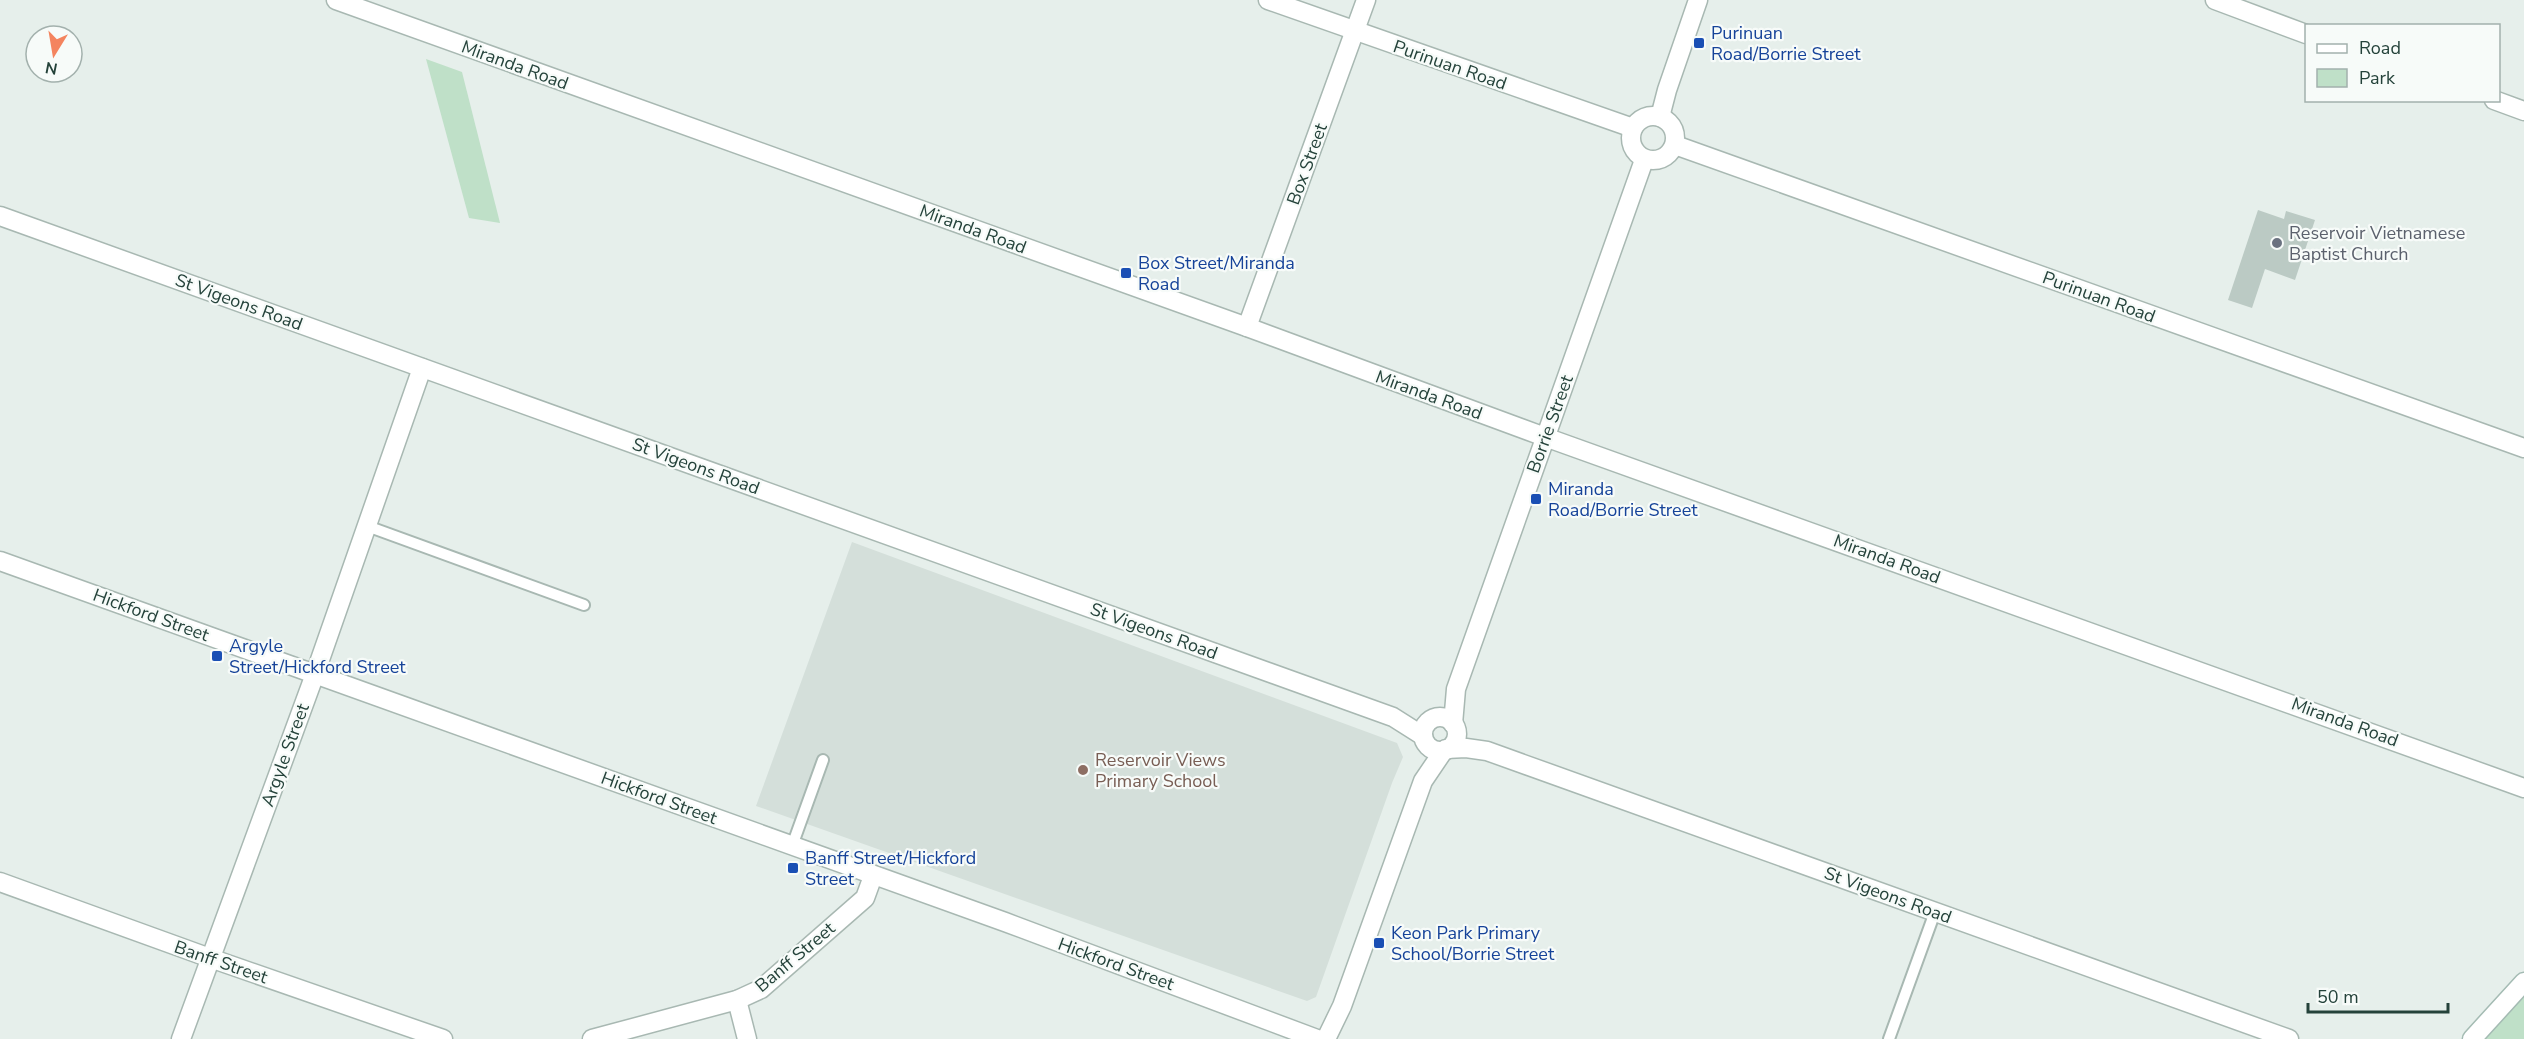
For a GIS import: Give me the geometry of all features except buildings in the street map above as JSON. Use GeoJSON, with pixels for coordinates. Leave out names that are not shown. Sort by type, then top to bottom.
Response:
{"type":"FeatureCollection","features":[{"type":"Feature","properties":{"kind":"street","name":"Miranda Road"},"geometry":{"type":"LineString","coordinates":[[336,0],[1247,327],[1545,438],[2524,788]]}},
{"type":"Feature","properties":{"kind":"street","name":"Purinuan Road"},"geometry":{"type":"LineString","coordinates":[[1268,0],[1633,128]]}},
{"type":"Feature","properties":{"kind":"street","name":"Box Street"},"geometry":{"type":"LineString","coordinates":[[1247,327],[1366,0]]}},
{"type":"Feature","properties":{"kind":"street"},"geometry":{"type":"LineString","coordinates":[[1660,117],[1698,0]]}},
{"type":"Feature","properties":{"kind":"street"},"geometry":{"type":"LineString","coordinates":[[2215,0],[2305,33]]}},
{"type":"Feature","properties":{"kind":"street"},"geometry":{"type":"LineString","coordinates":[[2499,102],[2524,111]]}},
{"type":"Feature","properties":{"kind":"street"},"geometry":{"type":"LineString","coordinates":[[1660,117],[1666,120],[1675,131],[1675,145],[1668,156],[1662,159],[1644,160],[1630,141],[1633,128],[1644,118],[1660,117]]}},
{"type":"Feature","properties":{"kind":"street","name":"Purinuan Road"},"geometry":{"type":"LineString","coordinates":[[1675,145],[2524,448]]}},
{"type":"Feature","properties":{"kind":"street","name":"Borrie Street"},"geometry":{"type":"LineString","coordinates":[[1428,729],[1456,689],[1644,160]]}},
{"type":"Feature","properties":{"kind":"street","name":"St Vigeons Road"},"geometry":{"type":"LineString","coordinates":[[0,216],[1428,729]]}},
{"type":"Feature","properties":{"kind":"street","name":"Argyle Street"},"geometry":{"type":"LineString","coordinates":[[181,1039],[315,674],[422,368]]}},
{"type":"Feature","properties":{"kind":"street","name":"Hickford Street"},"geometry":{"type":"LineString","coordinates":[[0,561],[1005,922],[1317,1039]]}},
{"type":"Feature","properties":{"kind":"street","name":"Borrie Street"},"geometry":{"type":"LineString","coordinates":[[1455,728],[1456,689]]}},
{"type":"Feature","properties":{"kind":"street"},"geometry":{"type":"LineString","coordinates":[[1423,781],[1445,749],[1454,742],[1455,728],[1445,718],[1428,729]]}},
{"type":"Feature","properties":{"kind":"street","name":"St Vigeons Road"},"geometry":{"type":"LineString","coordinates":[[1455,728],[1487,751]]}},
{"type":"Feature","properties":{"kind":"street"},"geometry":{"type":"LineString","coordinates":[[1428,729],[1433,749],[1445,749]]}},
{"type":"Feature","properties":{"kind":"street"},"geometry":{"type":"LineString","coordinates":[[1326,1039],[1342,1006],[1423,781],[1428,729]]}},
{"type":"Feature","properties":{"kind":"street","name":"St Vigeons Road"},"geometry":{"type":"LineString","coordinates":[[1445,749],[1466,748],[1487,751],[2289,1039]]}},
{"type":"Feature","properties":{"kind":"street","name":"Banff Street"},"geometry":{"type":"LineString","coordinates":[[592,1039],[737,1000],[761,989],[865,898],[873,876]]}},
{"type":"Feature","properties":{"kind":"street","name":"Banff Street"},"geometry":{"type":"LineString","coordinates":[[0,882],[444,1039]]}},
{"type":"Feature","properties":{"kind":"street"},"geometry":{"type":"LineString","coordinates":[[2472,1039],[2524,982]]}},
{"type":"Feature","properties":{"kind":"street"},"geometry":{"type":"LineString","coordinates":[[737,1000],[747,1039]]}},
{"type":"Feature","properties":{"kind":"lane"},"geometry":{"type":"LineString","coordinates":[[367,525],[584,605]]}},
{"type":"Feature","properties":{"kind":"lane"},"geometry":{"type":"LineString","coordinates":[[792,846],[823,760]]}},
{"type":"Feature","properties":{"kind":"lane"},"geometry":{"type":"LineString","coordinates":[[1889,1039],[1935,912]]}},
{"type":"Feature","properties":{"kind":"shaded area","name":"Reservoir Views Primary School"},"geometry":{"type":"Polygon","coordinates":[[[852,542],[1397,743],[1403,757],[1316,997],[1307,1001],[756,806],[852,542]]]}},
{"type":"Feature","properties":{"kind":"green space"},"geometry":{"type":"Polygon","coordinates":[[[426,59],[462,72],[500,223],[469,218],[426,59]]]}},
{"type":"Feature","properties":{"kind":"green space"},"geometry":{"type":"Polygon","coordinates":[[[2524,996],[2524,1039],[2485,1039],[2524,996]]]}},
{"type":"Feature","properties":{"kind":"place","name":"Purinuan Road/Borrie Street"},"geometry":{"type":"Point","coordinates":[1699,43]}},
{"type":"Feature","properties":{"kind":"place","name":"Reservoir Vietnamese Baptist Church"},"geometry":{"type":"Point","coordinates":[2277,243]}},
{"type":"Feature","properties":{"kind":"place","name":"Box Street/Miranda Road"},"geometry":{"type":"Point","coordinates":[1126,273]}},
{"type":"Feature","properties":{"kind":"place","name":"Miranda Road/Borrie Street"},"geometry":{"type":"Point","coordinates":[1536,499]}},
{"type":"Feature","properties":{"kind":"place","name":"Argyle Street/Hickford Street"},"geometry":{"type":"Point","coordinates":[217,656]}},
{"type":"Feature","properties":{"kind":"place","name":"Reservoir Views Primary School"},"geometry":{"type":"Point","coordinates":[1083,770]}},
{"type":"Feature","properties":{"kind":"place","name":"Banff Street/Hickford Street"},"geometry":{"type":"Point","coordinates":[793,868]}},
{"type":"Feature","properties":{"kind":"place","name":"Keon Park Primary School/Borrie Street"},"geometry":{"type":"Point","coordinates":[1379,943]}}]}
